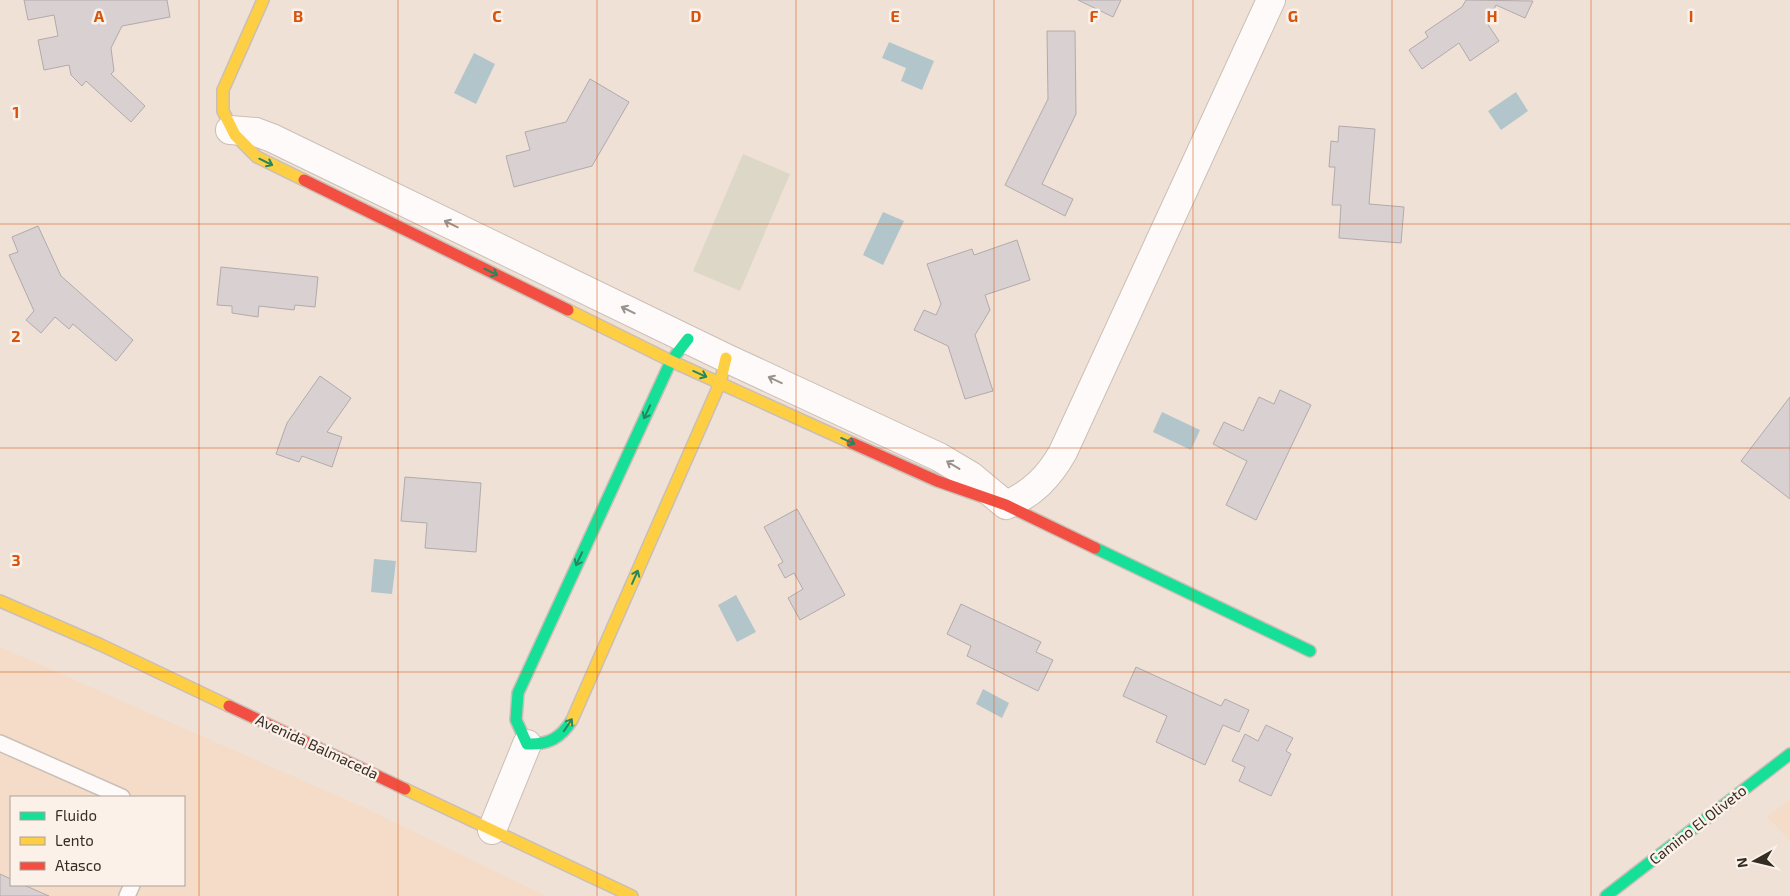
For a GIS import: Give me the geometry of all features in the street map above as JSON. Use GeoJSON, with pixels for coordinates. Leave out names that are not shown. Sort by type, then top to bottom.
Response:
{"type":"FeatureCollection","features":[{"type":"Feature","properties":{"kind":"street"},"geometry":{"type":"LineString","coordinates":[[263,0],[223,90],[222,113],[230,130],[256,132],[272,138],[351,190],[474,250],[592,322],[670,361],[723,370],[890,447],[939,457],[971,476],[1006,505],[1310,651]]}},
{"type":"Feature","properties":{"kind":"street"},"geometry":{"type":"LineString","coordinates":[[1006,505],[1026,495],[1044,480],[1063,452],[1271,0]]}},
{"type":"Feature","properties":{"kind":"street"},"geometry":{"type":"LineString","coordinates":[[474,250],[603,298],[688,339],[723,370]]}},
{"type":"Feature","properties":{"kind":"street"},"geometry":{"type":"LineString","coordinates":[[592,322],[603,298]]}},
{"type":"Feature","properties":{"kind":"street"},"geometry":{"type":"LineString","coordinates":[[688,339],[670,361],[518,693],[515,721],[518,733],[527,744],[543,745],[553,742],[571,722],[723,370]]}},
{"type":"Feature","properties":{"kind":"street","name":"Avenida Balmaceda"},"geometry":{"type":"LineString","coordinates":[[0,601],[119,654],[632,896]]}},
{"type":"Feature","properties":{"kind":"street"},"geometry":{"type":"LineString","coordinates":[[492,830],[527,744]]}},
{"type":"Feature","properties":{"kind":"street","name":"Camino El Oliveto"},"geometry":{"type":"LineString","coordinates":[[1606,896],[1790,754]]}},
{"type":"Feature","properties":{"kind":"lane"},"geometry":{"type":"LineString","coordinates":[[0,743],[120,796]]}},
{"type":"Feature","properties":{"kind":"shaded area"},"geometry":{"type":"Polygon","coordinates":[[[889,42],[934,61],[922,90],[901,81],[906,68],[882,58],[889,42]]]}},
{"type":"Feature","properties":{"kind":"shaded area"},"geometry":{"type":"Polygon","coordinates":[[[474,53],[495,64],[476,104],[454,93],[474,53]]]}},
{"type":"Feature","properties":{"kind":"shaded area"},"geometry":{"type":"Polygon","coordinates":[[[1516,92],[1528,111],[1501,130],[1488,111],[1516,92]]]}},
{"type":"Feature","properties":{"kind":"shaded area"},"geometry":{"type":"Polygon","coordinates":[[[743,154],[790,174],[740,291],[693,271],[743,154]]]}},
{"type":"Feature","properties":{"kind":"shaded area"},"geometry":{"type":"Polygon","coordinates":[[[883,212],[904,221],[883,265],[863,255],[883,212]]]}},
{"type":"Feature","properties":{"kind":"shaded area"},"geometry":{"type":"Polygon","coordinates":[[[1162,412],[1200,430],[1191,450],[1153,432],[1162,412]]]}},
{"type":"Feature","properties":{"kind":"shaded area"},"geometry":{"type":"Polygon","coordinates":[[[374,559],[396,561],[392,594],[371,592],[374,559]]]}},
{"type":"Feature","properties":{"kind":"shaded area"},"geometry":{"type":"Polygon","coordinates":[[[736,595],[756,632],[737,642],[718,605],[736,595]]]}},
{"type":"Feature","properties":{"kind":"shaded area"},"geometry":{"type":"Polygon","coordinates":[[[0,647],[365,808],[546,896],[0,896],[0,647]]]}},
{"type":"Feature","properties":{"kind":"shaded area"},"geometry":{"type":"Polygon","coordinates":[[[983,689],[1009,703],[1002,718],[976,704],[983,689]]]}},
{"type":"Feature","properties":{"kind":"shaded area"},"geometry":{"type":"Polygon","coordinates":[[[1790,799],[1790,841],[1767,817],[1790,799]]]}},
{"type":"Feature","properties":{"kind":"building"},"geometry":{"type":"Polygon","coordinates":[[[24,0],[167,0],[170,17],[122,26],[111,48],[114,71],[111,74],[145,106],[131,122],[86,81],[82,86],[71,75],[69,65],[44,70],[38,40],[58,36],[54,15],[28,20],[24,0]]]}},
{"type":"Feature","properties":{"kind":"building"},"geometry":{"type":"Polygon","coordinates":[[[1078,0],[1121,0],[1113,17],[1078,0]]]}},
{"type":"Feature","properties":{"kind":"building"},"geometry":{"type":"Polygon","coordinates":[[[1466,0],[1533,1],[1525,18],[1496,5],[1487,23],[1499,41],[1470,61],[1459,43],[1422,69],[1409,50],[1428,37],[1425,32],[1462,7],[1466,0]]]}},
{"type":"Feature","properties":{"kind":"building"},"geometry":{"type":"Polygon","coordinates":[[[1047,31],[1075,31],[1076,114],[1042,184],[1073,199],[1065,216],[1005,185],[1048,99],[1047,31]]]}},
{"type":"Feature","properties":{"kind":"building"},"geometry":{"type":"Polygon","coordinates":[[[590,79],[629,102],[592,166],[514,187],[506,156],[530,150],[525,132],[566,122],[590,79]]]}},
{"type":"Feature","properties":{"kind":"building"},"geometry":{"type":"Polygon","coordinates":[[[1339,126],[1375,129],[1369,204],[1404,207],[1401,243],[1339,238],[1341,205],[1332,205],[1335,167],[1329,167],[1331,141],[1338,142],[1339,126]]]}},
{"type":"Feature","properties":{"kind":"building"},"geometry":{"type":"Polygon","coordinates":[[[38,226],[61,276],[133,340],[116,361],[73,324],[69,329],[55,317],[41,333],[26,320],[34,311],[9,255],[18,252],[12,237],[38,226]]]}},
{"type":"Feature","properties":{"kind":"building"},"geometry":{"type":"Polygon","coordinates":[[[1017,240],[1030,280],[985,295],[990,310],[975,335],[993,391],[965,399],[948,346],[914,330],[924,310],[936,315],[941,304],[927,264],[972,249],[974,255],[1017,240]]]}},
{"type":"Feature","properties":{"kind":"building"},"geometry":{"type":"Polygon","coordinates":[[[221,267],[318,277],[315,307],[295,305],[294,310],[259,306],[258,317],[232,313],[232,306],[217,305],[221,267]]]}},
{"type":"Feature","properties":{"kind":"building"},"geometry":{"type":"Polygon","coordinates":[[[320,376],[351,398],[327,432],[342,437],[332,467],[302,456],[299,462],[276,454],[287,423],[320,376]]]}},
{"type":"Feature","properties":{"kind":"building"},"geometry":{"type":"Polygon","coordinates":[[[1280,390],[1311,405],[1256,520],[1226,505],[1247,461],[1213,444],[1224,422],[1243,431],[1259,397],[1274,404],[1280,390]]]}},
{"type":"Feature","properties":{"kind":"building"},"geometry":{"type":"Polygon","coordinates":[[[1790,397],[1790,499],[1741,461],[1790,397]]]}},
{"type":"Feature","properties":{"kind":"building"},"geometry":{"type":"Polygon","coordinates":[[[405,477],[481,483],[476,552],[425,548],[427,523],[401,521],[405,477]]]}},
{"type":"Feature","properties":{"kind":"building"},"geometry":{"type":"Polygon","coordinates":[[[797,509],[845,595],[800,620],[788,598],[803,589],[794,573],[785,578],[778,565],[783,562],[764,527],[797,509]]]}},
{"type":"Feature","properties":{"kind":"building"},"geometry":{"type":"Polygon","coordinates":[[[961,604],[1041,642],[1036,652],[1053,660],[1038,691],[967,656],[971,646],[947,634],[961,604]]]}},
{"type":"Feature","properties":{"kind":"building"},"geometry":{"type":"Polygon","coordinates":[[[1136,667],[1221,706],[1225,699],[1249,710],[1239,732],[1223,725],[1205,765],[1156,742],[1167,716],[1123,696],[1136,667]]]}},
{"type":"Feature","properties":{"kind":"building"},"geometry":{"type":"Polygon","coordinates":[[[1266,725],[1293,738],[1286,751],[1291,754],[1271,796],[1239,781],[1245,767],[1232,761],[1245,734],[1258,741],[1266,725]]]}},
{"type":"Feature","properties":{"kind":"building"},"geometry":{"type":"Polygon","coordinates":[[[0,874],[10,879],[10,886],[26,886],[49,896],[0,896],[0,874]]]}},
{"type":"Feature","properties":{"kind":"traffic: fast"},"geometry":{"type":"LineString","coordinates":[[572,720],[558,736],[548,742],[527,744],[516,720],[518,693],[671,361],[688,339]]}},
{"type":"Feature","properties":{"kind":"traffic: fast"},"geometry":{"type":"LineString","coordinates":[[1095,548],[1310,651]]}},
{"type":"Feature","properties":{"kind":"traffic: fast"},"geometry":{"type":"LineString","coordinates":[[1606,896],[1790,754]]}},
{"type":"Feature","properties":{"kind":"traffic: slow"},"geometry":{"type":"LineString","coordinates":[[263,0],[223,90],[223,111],[235,135],[257,157],[304,180]]}},
{"type":"Feature","properties":{"kind":"traffic: slow"},"geometry":{"type":"LineString","coordinates":[[568,310],[671,361],[852,443]]}},
{"type":"Feature","properties":{"kind":"traffic: slow"},"geometry":{"type":"LineString","coordinates":[[572,720],[720,383],[726,358]]}},
{"type":"Feature","properties":{"kind":"traffic: slow"},"geometry":{"type":"LineString","coordinates":[[0,601],[101,645],[229,706]]}},
{"type":"Feature","properties":{"kind":"traffic: slow"},"geometry":{"type":"LineString","coordinates":[[405,789],[632,896]]}},
{"type":"Feature","properties":{"kind":"traffic: jam"},"geometry":{"type":"LineString","coordinates":[[304,180],[568,310]]}},
{"type":"Feature","properties":{"kind":"traffic: jam"},"geometry":{"type":"LineString","coordinates":[[852,443],[937,481],[1006,505],[1095,548]]}},
{"type":"Feature","properties":{"kind":"traffic: jam"},"geometry":{"type":"LineString","coordinates":[[229,706],[405,789]]}}]}
